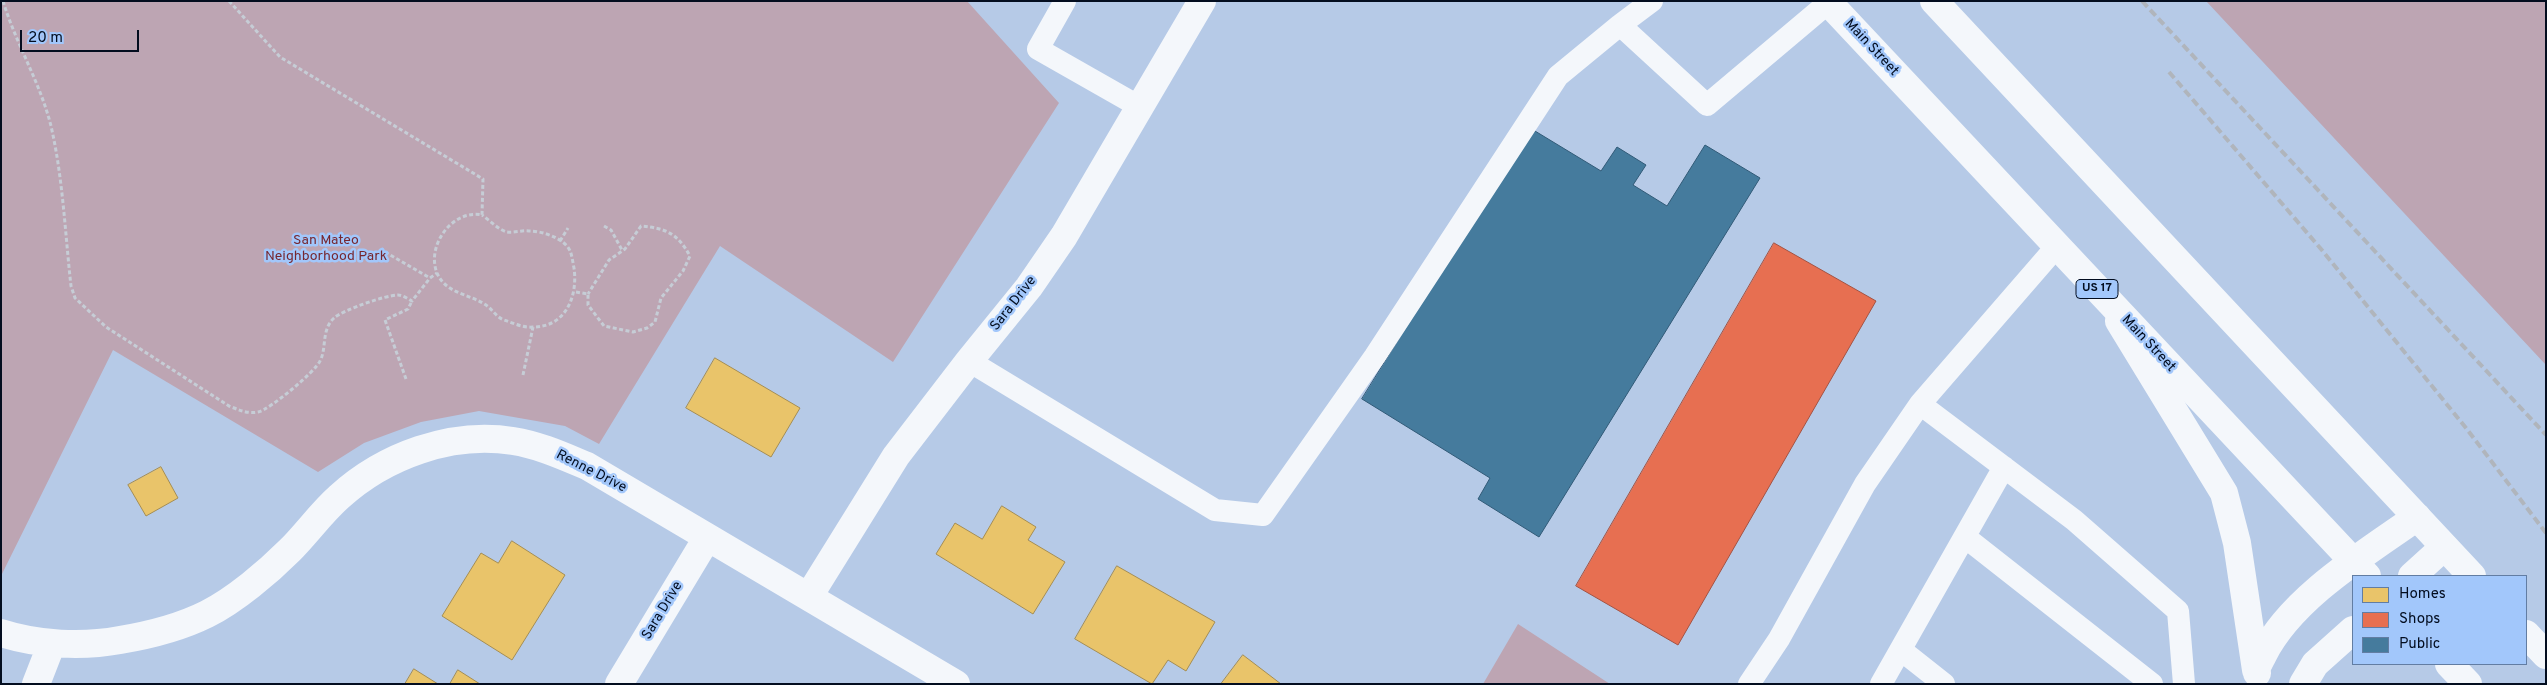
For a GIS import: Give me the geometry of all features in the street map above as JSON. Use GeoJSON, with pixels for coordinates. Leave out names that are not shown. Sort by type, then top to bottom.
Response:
{"type":"FeatureCollection","features":[{"type":"Feature","properties":{"kind":"street","name":"Sara Drive"},"geometry":{"type":"LineString","coordinates":[[809,596],[896,456],[968,361],[1029,287],[1059,243],[1202,1]]}},
{"type":"Feature","properties":{"kind":"street"},"geometry":{"type":"LineString","coordinates":[[1934,1],[2471,575]]}},
{"type":"Feature","properties":{"kind":"street","name":"Main Street"},"geometry":{"type":"LineString","coordinates":[[1828,2],[2360,569]]}},
{"type":"Feature","properties":{"kind":"street"},"geometry":{"type":"LineString","coordinates":[[2105,299],[2224,494],[2237,543],[2257,677]]}},
{"type":"Feature","properties":{"kind":"street","name":"Renne Drive"},"geometry":{"type":"LineString","coordinates":[[1,633],[52,643],[97,644],[157,634],[208,614],[249,585],[289,551],[339,497],[379,467],[424,447],[471,440],[512,440],[545,448],[587,466],[956,684]]}},
{"type":"Feature","properties":{"kind":"street"},"geometry":{"type":"LineString","coordinates":[[2257,677],[2271,638],[2296,609],[2360,569],[2417,517]]}},
{"type":"Feature","properties":{"kind":"street","name":"Sara Drive"},"geometry":{"type":"LineString","coordinates":[[619,684],[707,538]]}},
{"type":"Feature","properties":{"kind":"street"},"geometry":{"type":"LineString","coordinates":[[2413,575],[2444,547]]}},
{"type":"Feature","properties":{"kind":"street"},"geometry":{"type":"LineString","coordinates":[[2303,684],[2315,664],[2352,631]]}},
{"type":"Feature","properties":{"kind":"street"},"geometry":{"type":"LineString","coordinates":[[2527,635],[2546,655]]}},
{"type":"Feature","properties":{"kind":"street"},"geometry":{"type":"LineString","coordinates":[[36,684],[52,643]]}},
{"type":"Feature","properties":{"kind":"street"},"geometry":{"type":"LineString","coordinates":[[2450,665],[2468,684]]}},
{"type":"Feature","properties":{"kind":"lane"},"geometry":{"type":"LineString","coordinates":[[1065,1],[1038,49],[1140,107]]}},
{"type":"Feature","properties":{"kind":"lane"},"geometry":{"type":"LineString","coordinates":[[968,361],[1215,510],[1263,515],[1374,356],[1558,76],[1652,1]]}},
{"type":"Feature","properties":{"kind":"lane"},"geometry":{"type":"LineString","coordinates":[[1620,26],[1707,105],[1828,2]]}},
{"type":"Feature","properties":{"kind":"lane"},"geometry":{"type":"LineString","coordinates":[[1749,684],[1778,638],[1866,484],[1920,404],[2056,246]]}},
{"type":"Feature","properties":{"kind":"lane"},"geometry":{"type":"LineString","coordinates":[[1920,404],[2074,520],[2178,611],[2184,684]]}},
{"type":"Feature","properties":{"kind":"lane"},"geometry":{"type":"LineString","coordinates":[[1881,684],[2004,467]]}},
{"type":"Feature","properties":{"kind":"lane"},"geometry":{"type":"LineString","coordinates":[[1965,538],[2152,684]]}},
{"type":"Feature","properties":{"kind":"lane"},"geometry":{"type":"LineString","coordinates":[[1901,650],[1944,684]]}},
{"type":"Feature","properties":{"kind":"path"},"geometry":{"type":"LineString","coordinates":[[3,1],[37,81],[51,125],[58,166],[71,286],[75,298],[106,326],[229,406],[246,413],[260,412],[271,406],[320,362],[324,337],[334,319],[344,312],[391,296],[401,295],[412,301]]}},
{"type":"Feature","properties":{"kind":"path"},"geometry":{"type":"LineString","coordinates":[[229,1],[280,56],[483,179],[482,215]]}},
{"type":"Feature","properties":{"kind":"path"},"geometry":{"type":"LineString","coordinates":[[475,214],[482,215],[504,231],[530,231],[550,236],[560,241],[571,252],[576,292],[562,315],[548,324],[533,328],[500,318],[486,304],[450,289],[437,273],[434,250],[440,235],[451,224],[475,214]]}},
{"type":"Feature","properties":{"kind":"path"},"geometry":{"type":"LineString","coordinates":[[604,226],[611,230],[622,250]]}},
{"type":"Feature","properties":{"kind":"path"},"geometry":{"type":"LineString","coordinates":[[641,226],[667,231],[682,242],[690,256],[683,271],[661,298],[655,322],[647,328],[633,332],[604,326],[588,305],[588,294],[609,260],[622,250],[641,226]]}},
{"type":"Feature","properties":{"kind":"path"},"geometry":{"type":"LineString","coordinates":[[560,241],[568,228]]}},
{"type":"Feature","properties":{"kind":"path"},"geometry":{"type":"LineString","coordinates":[[385,252],[430,278]]}},
{"type":"Feature","properties":{"kind":"path"},"geometry":{"type":"LineString","coordinates":[[406,379],[385,320],[408,309],[430,278],[437,273]]}},
{"type":"Feature","properties":{"kind":"path"},"geometry":{"type":"LineString","coordinates":[[576,292],[588,294]]}},
{"type":"Feature","properties":{"kind":"path"},"geometry":{"type":"LineString","coordinates":[[524,375],[533,328]]}},
{"type":"Feature","properties":{"kind":"green space","name":"San Mateo Neighborhood Park"},"geometry":{"type":"Polygon","coordinates":[[[1,1],[967,1],[1059,103],[893,362],[720,246],[599,444],[565,426],[479,411],[421,422],[364,443],[318,472],[113,350],[1,576],[1,1]]]}},
{"type":"Feature","properties":{"kind":"green space"},"geometry":{"type":"Polygon","coordinates":[[[2206,1],[2546,1],[2546,365],[2206,1]]]}},
{"type":"Feature","properties":{"kind":"green space"},"geometry":{"type":"Polygon","coordinates":[[[1518,624],[1610,684],[1483,684],[1518,624]]]}},
{"type":"Feature","properties":{"kind":"building: Homes"},"geometry":{"type":"Polygon","coordinates":[[[715,358],[800,408],[771,457],[686,408],[715,358]]]}},
{"type":"Feature","properties":{"kind":"building: Homes"},"geometry":{"type":"Polygon","coordinates":[[[161,467],[178,498],[146,516],[128,485],[161,467]]]}},
{"type":"Feature","properties":{"kind":"building: Homes"},"geometry":{"type":"Polygon","coordinates":[[[1002,506],[1036,527],[1028,540],[1065,562],[1033,614],[936,554],[955,523],[982,539],[1002,506]]]}},
{"type":"Feature","properties":{"kind":"building: Homes"},"geometry":{"type":"Polygon","coordinates":[[[512,541],[565,575],[512,660],[442,616],[481,553],[498,563],[512,541]]]}},
{"type":"Feature","properties":{"kind":"building: Homes"},"geometry":{"type":"Polygon","coordinates":[[[1117,566],[1215,622],[1186,671],[1168,660],[1152,684],[1075,639],[1117,566]]]}},
{"type":"Feature","properties":{"kind":"building: Homes"},"geometry":{"type":"Polygon","coordinates":[[[1243,655],[1281,684],[1221,684],[1243,655]]]}},
{"type":"Feature","properties":{"kind":"building: Homes"},"geometry":{"type":"Polygon","coordinates":[[[414,669],[438,684],[405,684],[414,669]]]}},
{"type":"Feature","properties":{"kind":"building: Homes"},"geometry":{"type":"Polygon","coordinates":[[[458,670],[480,684],[450,684],[458,670]]]}},
{"type":"Feature","properties":{"kind":"building: Shops"},"geometry":{"type":"Polygon","coordinates":[[[1774,243],[1876,301],[1678,645],[1576,586],[1774,243]]]}},
{"type":"Feature","properties":{"kind":"building: Public"},"geometry":{"type":"Polygon","coordinates":[[[1530,128],[1601,171],[1617,147],[1646,165],[1633,185],[1667,206],[1705,145],[1760,178],[1539,537],[1478,499],[1490,478],[1362,399],[1530,128]]]}},
{"type":"Feature","properties":{"kind":"railway"},"geometry":{"type":"LineString","coordinates":[[2142,1],[2546,435]]}},
{"type":"Feature","properties":{"kind":"railway"},"geometry":{"type":"LineString","coordinates":[[2169,72],[2321,249],[2466,428],[2546,533]]}}]}
